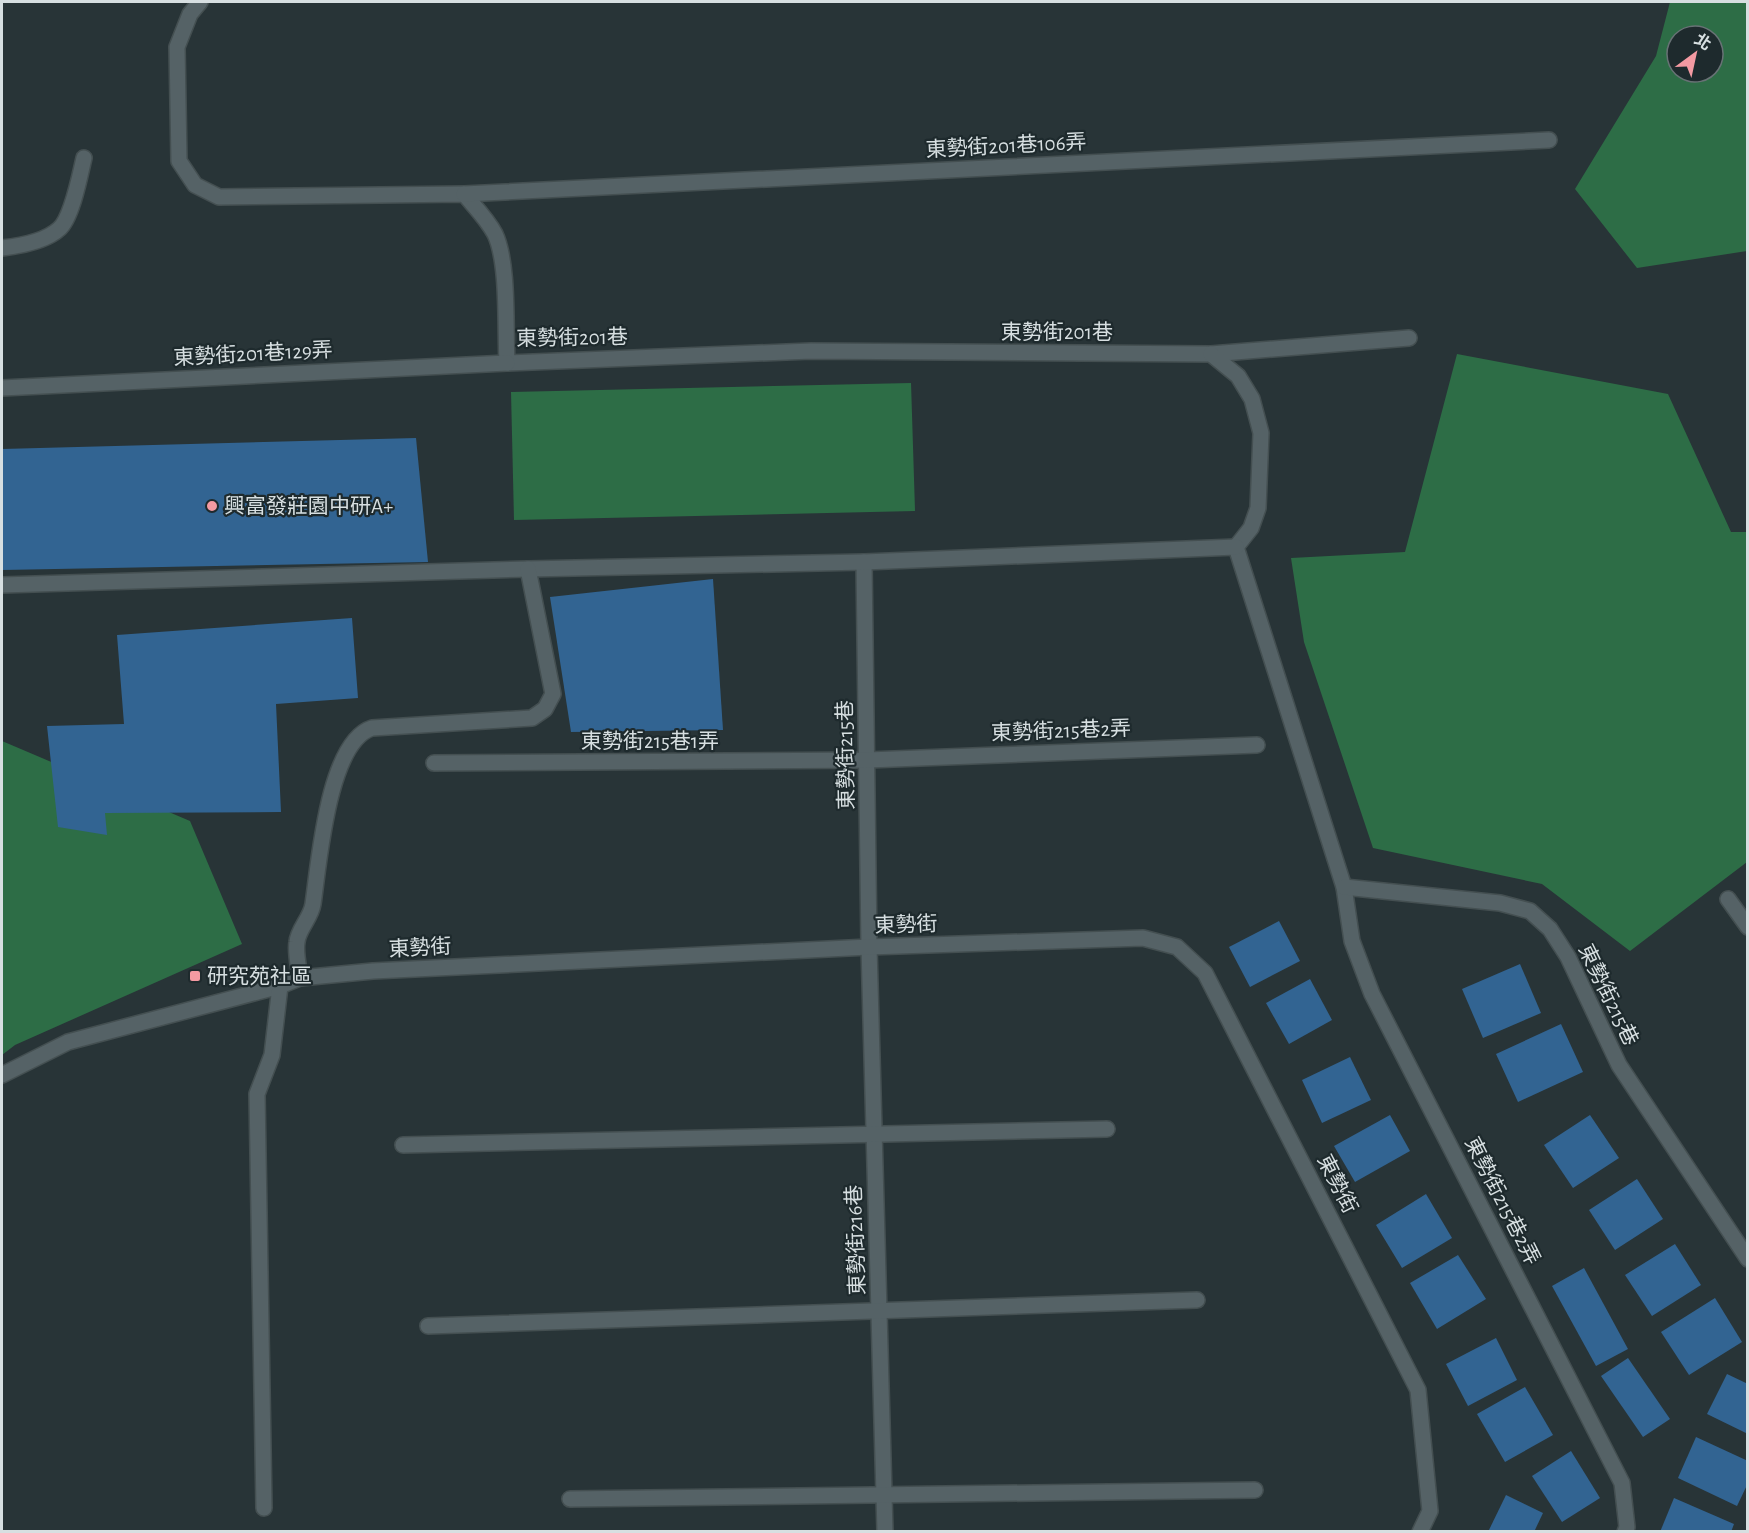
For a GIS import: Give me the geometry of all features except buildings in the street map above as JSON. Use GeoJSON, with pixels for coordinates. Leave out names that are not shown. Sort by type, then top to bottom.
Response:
{"type":"FeatureCollection","features":[{"type":"Feature","properties":{"kind":"street"},"geometry":{"type":"LineString","coordinates":[[200,2],[190,14],[177,47],[179,161],[195,185],[219,197],[464,194]]}},
{"type":"Feature","properties":{"kind":"street","name":"東勢街201巷106弄"},"geometry":{"type":"LineString","coordinates":[[464,194],[1549,140]]}},
{"type":"Feature","properties":{"kind":"street"},"geometry":{"type":"LineString","coordinates":[[2,248],[43,238],[61,228],[72,204],[84,158]]}},
{"type":"Feature","properties":{"kind":"street","name":"東勢街201巷"},"geometry":{"type":"LineString","coordinates":[[464,194],[489,224],[496,237],[502,259],[507,363],[811,351],[1211,354],[1408,338]]}},
{"type":"Feature","properties":{"kind":"street"},"geometry":{"type":"LineString","coordinates":[[2,585],[528,569],[864,562],[1236,547],[1251,528],[1258,508],[1261,433],[1252,399],[1238,376],[1211,354]]}},
{"type":"Feature","properties":{"kind":"street","name":"東勢街201巷129弄"},"geometry":{"type":"LineString","coordinates":[[2,388],[507,363]]}},
{"type":"Feature","properties":{"kind":"street","name":"東勢街215巷2弄"},"geometry":{"type":"LineString","coordinates":[[1236,547],[1344,887],[1352,941],[1372,994],[1622,1483],[1627,1527],[1625,1532]]}},
{"type":"Feature","properties":{"kind":"street","name":"東勢街215巷"},"geometry":{"type":"LineString","coordinates":[[864,562],[869,947]]}},
{"type":"Feature","properties":{"kind":"street"},"geometry":{"type":"LineString","coordinates":[[300,978],[297,941],[313,908],[324,819],[345,754],[361,731],[372,728],[532,718],[545,709],[553,694],[528,569]]}},
{"type":"Feature","properties":{"kind":"street","name":"東勢街215巷2弄"},"geometry":{"type":"LineString","coordinates":[[868,760],[1257,745]]}},
{"type":"Feature","properties":{"kind":"street","name":"東勢街215巷1弄"},"geometry":{"type":"LineString","coordinates":[[434,763],[868,760]]}},
{"type":"Feature","properties":{"kind":"street","name":"東勢街215巷"},"geometry":{"type":"LineString","coordinates":[[1344,887],[1500,903],[1530,911],[1550,929],[1568,957],[1619,1065],[1748,1259]]}},
{"type":"Feature","properties":{"kind":"street"},"geometry":{"type":"LineString","coordinates":[[1728,899],[1748,927]]}},
{"type":"Feature","properties":{"kind":"street","name":"東勢街"},"geometry":{"type":"LineString","coordinates":[[2,1075],[68,1042],[280,986],[300,978],[373,971],[869,947],[1143,938],[1177,947],[1206,973],[1418,1390],[1430,1511],[1420,1532]]}},
{"type":"Feature","properties":{"kind":"street","name":"東勢街216巷"},"geometry":{"type":"LineString","coordinates":[[869,947],[885,1532]]}},
{"type":"Feature","properties":{"kind":"street"},"geometry":{"type":"LineString","coordinates":[[264,1508],[257,1094],[272,1055],[280,986]]}},
{"type":"Feature","properties":{"kind":"street"},"geometry":{"type":"LineString","coordinates":[[403,1144],[1107,1129]]}},
{"type":"Feature","properties":{"kind":"street"},"geometry":{"type":"LineString","coordinates":[[428,1326],[1197,1300]]}},
{"type":"Feature","properties":{"kind":"street"},"geometry":{"type":"LineString","coordinates":[[570,1499],[1255,1490]]}},
{"type":"Feature","properties":{"kind":"green space"},"geometry":{"type":"Polygon","coordinates":[[[1670,2],[1747,2],[1747,251],[1637,268],[1575,189],[1656,56],[1670,2]]]}},
{"type":"Feature","properties":{"kind":"green space"},"geometry":{"type":"Polygon","coordinates":[[[1457,354],[1668,394],[1731,532],[1747,532],[1747,862],[1630,951],[1542,884],[1373,848],[1304,642],[1291,558],[1405,552],[1457,354]]]}},
{"type":"Feature","properties":{"kind":"green space"},"geometry":{"type":"Polygon","coordinates":[[[911,383],[915,511],[514,520],[511,392],[911,383]]]}},
{"type":"Feature","properties":{"kind":"green space"},"geometry":{"type":"Polygon","coordinates":[[[2,741],[190,821],[242,944],[15,1045],[2,1055],[2,741]]]}},
{"type":"Feature","properties":{"kind":"place","name":"興富發莊園中研A+"},"geometry":{"type":"Point","coordinates":[212,506]}},
{"type":"Feature","properties":{"kind":"place","name":"研究苑社區"},"geometry":{"type":"Point","coordinates":[195,976]}}]}
